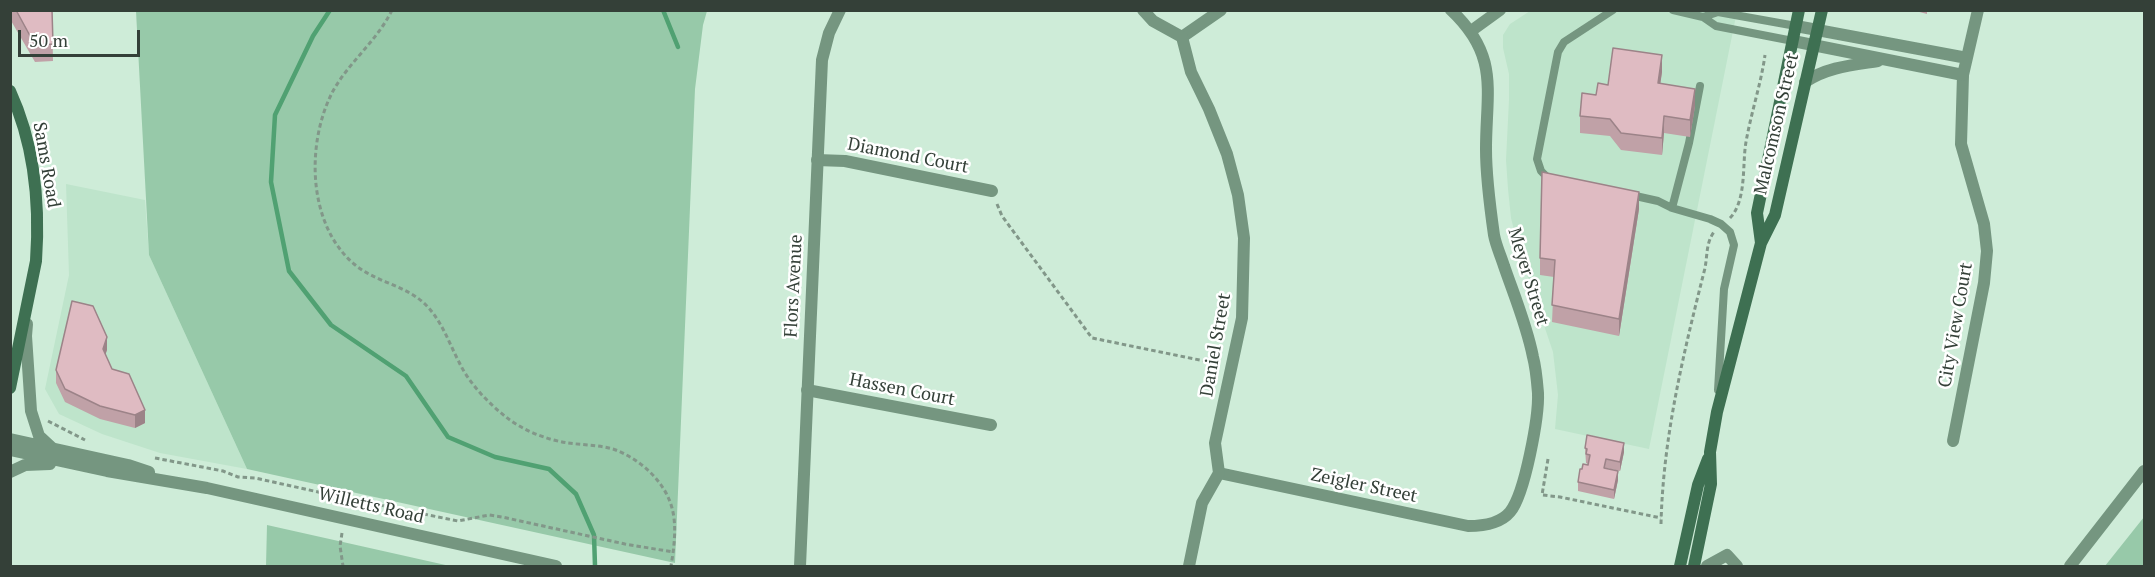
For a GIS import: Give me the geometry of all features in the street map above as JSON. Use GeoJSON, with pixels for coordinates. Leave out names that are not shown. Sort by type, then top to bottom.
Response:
{"type":"FeatureCollection","features":[{"type":"Feature","properties":{"kind":"main road","name":"Malcomson Street"},"geometry":{"type":"LineString","coordinates":[[1761,243],[1757,213],[1799,10]]}},
{"type":"Feature","properties":{"kind":"main road","name":"Malcomson Street"},"geometry":{"type":"LineString","coordinates":[[1680,567],[1698,485],[1710,452],[1717,412],[1761,243],[1775,215],[1822,10]]}},
{"type":"Feature","properties":{"kind":"main road","name":"Sams Road"},"geometry":{"type":"LineString","coordinates":[[10,91],[26,137],[35,187],[36,261],[10,388]]}},
{"type":"Feature","properties":{"kind":"main road","name":"Malcomson Street"},"geometry":{"type":"LineString","coordinates":[[1694,567],[1711,484],[1710,452]]}},
{"type":"Feature","properties":{"kind":"street","name":"Flors Avenue"},"geometry":{"type":"LineString","coordinates":[[800,567],[822,60],[829,33],[840,10]]}},
{"type":"Feature","properties":{"kind":"street"},"geometry":{"type":"LineString","coordinates":[[1143,10],[1153,21],[1182,37],[1221,10]]}},
{"type":"Feature","properties":{"kind":"street","name":"Meyer Street"},"geometry":{"type":"LineString","coordinates":[[1451,10],[1471,31],[1484,57],[1490,90],[1486,146],[1487,181],[1495,239],[1533,356],[1538,395],[1523,480],[1510,512],[1500,520]]}},
{"type":"Feature","properties":{"kind":"street"},"geometry":{"type":"LineString","coordinates":[[1471,31],[1500,10]]}},
{"type":"Feature","properties":{"kind":"street","name":"City View Court"},"geometry":{"type":"LineString","coordinates":[[1953,441],[1984,284],[1987,251],[1984,224],[1961,144],[1963,75],[1978,10]]}},
{"type":"Feature","properties":{"kind":"street"},"geometry":{"type":"LineString","coordinates":[[1796,26],[1967,58]]}},
{"type":"Feature","properties":{"kind":"street","name":"Daniel Street"},"geometry":{"type":"LineString","coordinates":[[1182,37],[1191,72],[1209,108],[1227,154],[1238,195],[1244,238],[1242,318],[1215,443],[1219,473]]}},
{"type":"Feature","properties":{"kind":"street"},"geometry":{"type":"LineString","coordinates":[[1793,41],[1963,75]]}},
{"type":"Feature","properties":{"kind":"street"},"geometry":{"type":"LineString","coordinates":[[1805,82],[1831,69],[1885,59]]}},
{"type":"Feature","properties":{"kind":"street","name":"Diamond Court"},"geometry":{"type":"LineString","coordinates":[[817,160],[845,161],[992,191]]}},
{"type":"Feature","properties":{"kind":"street"},"geometry":{"type":"LineString","coordinates":[[36,261],[26,336],[27,378],[34,422],[39,436],[52,448]]}},
{"type":"Feature","properties":{"kind":"street","name":"Hassen Court"},"geometry":{"type":"LineString","coordinates":[[807,390],[991,425]]}},
{"type":"Feature","properties":{"kind":"street","name":"Willetts Road"},"geometry":{"type":"LineString","coordinates":[[10,439],[128,465],[179,482]]}},
{"type":"Feature","properties":{"kind":"street","name":"Willetts Road"},"geometry":{"type":"LineString","coordinates":[[10,450],[107,471],[179,482],[556,567]]}},
{"type":"Feature","properties":{"kind":"street"},"geometry":{"type":"LineString","coordinates":[[10,472],[25,465],[72,464]]}},
{"type":"Feature","properties":{"kind":"street"},"geometry":{"type":"LineString","coordinates":[[2070,567],[2145,471]]}},
{"type":"Feature","properties":{"kind":"street"},"geometry":{"type":"LineString","coordinates":[[1189,567],[1202,503],[1219,473]]}},
{"type":"Feature","properties":{"kind":"street","name":"Zeigler Street"},"geometry":{"type":"LineString","coordinates":[[1219,473],[1468,526],[1479,526],[1500,520]]}},
{"type":"Feature","properties":{"kind":"street"},"geometry":{"type":"LineString","coordinates":[[1707,567],[1727,555],[1737,567]]}},
{"type":"Feature","properties":{"kind":"lane"},"geometry":{"type":"LineString","coordinates":[[1556,180],[1548,178],[1541,171],[1537,159],[1558,52],[1564,42],[1613,10]]}},
{"type":"Feature","properties":{"kind":"lane"},"geometry":{"type":"LineString","coordinates":[[1673,10],[1703,17],[1716,26],[1793,41]]}},
{"type":"Feature","properties":{"kind":"lane"},"geometry":{"type":"LineString","coordinates":[[1703,17],[1718,12],[1728,12],[1796,26]]}},
{"type":"Feature","properties":{"kind":"lane"},"geometry":{"type":"LineString","coordinates":[[1672,208],[1689,143],[1700,86]]}},
{"type":"Feature","properties":{"kind":"lane"},"geometry":{"type":"LineString","coordinates":[[1626,194],[1658,201],[1720,224],[1730,232],[1734,245],[1724,289],[1717,412]]}},
{"type":"Feature","properties":{"kind":"path"},"geometry":{"type":"LineString","coordinates":[[392,10],[385,25],[345,73],[333,92],[320,124],[316,140],[315,169],[318,197],[333,237],[353,263],[370,275],[406,291],[423,302],[438,318],[460,363],[474,385],[507,418],[544,437],[565,443],[612,449],[644,466],[657,479],[672,507],[675,528],[671,567]]}},
{"type":"Feature","properties":{"kind":"path"},"geometry":{"type":"LineString","coordinates":[[1730,219],[1737,208],[1745,173],[1746,144],[1765,55]]}},
{"type":"Feature","properties":{"kind":"path"},"geometry":{"type":"LineString","coordinates":[[992,191],[1002,216],[1092,338],[1232,366]]}},
{"type":"Feature","properties":{"kind":"path"},"geometry":{"type":"LineString","coordinates":[[1661,524],[1663,473],[1676,390],[1707,262],[1708,241],[1715,231]]}},
{"type":"Feature","properties":{"kind":"path"},"geometry":{"type":"LineString","coordinates":[[45,415],[48,420],[87,440]]}},
{"type":"Feature","properties":{"kind":"path"},"geometry":{"type":"LineString","coordinates":[[146,456],[458,521],[489,515],[673,552]]}},
{"type":"Feature","properties":{"kind":"path"},"geometry":{"type":"LineString","coordinates":[[1548,459],[1542,495],[1560,496],[1661,518]]}},
{"type":"Feature","properties":{"kind":"path"},"geometry":{"type":"LineString","coordinates":[[348,505],[350,499]]}},
{"type":"Feature","properties":{"kind":"path"},"geometry":{"type":"LineString","coordinates":[[343,531],[340,546],[343,567]]}},
{"type":"Feature","properties":{"kind":"shaded area"},"geometry":{"type":"Polygon","coordinates":[[[136,11],[707,11],[703,25],[695,89],[675,563],[247,469],[149,255],[136,11]]]}},
{"type":"Feature","properties":{"kind":"shaded area"},"geometry":{"type":"Polygon","coordinates":[[[1530,11],[1737,11],[1649,449],[1555,429],[1558,395],[1553,352],[1520,254],[1511,218],[1506,160],[1509,74],[1503,48],[1503,35],[1510,24],[1530,11]]]}},
{"type":"Feature","properties":{"kind":"shaded area"},"geometry":{"type":"Polygon","coordinates":[[[66,184],[145,200],[149,255],[247,469],[160,453],[102,434],[59,414],[45,389],[69,275],[66,184]]]}},
{"type":"Feature","properties":{"kind":"shaded area"},"geometry":{"type":"Polygon","coordinates":[[[2144,517],[2144,566],[2105,566],[2144,517]]]}},
{"type":"Feature","properties":{"kind":"shaded area"},"geometry":{"type":"Polygon","coordinates":[[[267,525],[450,566],[266,566],[267,525]]]}},
{"type":"Feature","properties":{"kind":"building"},"geometry":{"type":"Polygon","coordinates":[[[16,10],[52,10],[53,44],[35,45],[16,10]]]}},
{"type":"Feature","properties":{"kind":"building"},"geometry":{"type":"Polygon","coordinates":[[[1613,48],[1662,55],[1658,83],[1695,89],[1690,120],[1664,116],[1662,138],[1621,133],[1610,119],[1580,116],[1582,93],[1596,95],[1598,83],[1608,85],[1613,48]]]}},
{"type":"Feature","properties":{"kind":"building"},"geometry":{"type":"Polygon","coordinates":[[[1542,172],[1639,192],[1619,319],[1552,305],[1555,260],[1540,258],[1542,172]]]}},
{"type":"Feature","properties":{"kind":"building"},"geometry":{"type":"Polygon","coordinates":[[[72,301],[93,306],[107,337],[103,349],[112,369],[129,374],[145,410],[135,415],[100,406],[65,389],[56,370],[72,301]]]}},
{"type":"Feature","properties":{"kind":"building"},"geometry":{"type":"Polygon","coordinates":[[[1587,435],[1624,443],[1620,462],[1606,459],[1604,468],[1618,471],[1614,490],[1578,482],[1580,469],[1583,464],[1588,465],[1590,455],[1586,454],[1587,449],[1585,448],[1587,435]]]}},
{"type":"Feature","properties":{"kind":"waterway"},"geometry":{"type":"LineString","coordinates":[[330,10],[313,36],[275,115],[271,182],[289,271],[331,325],[406,376],[448,437],[495,457],[549,469],[576,494],[594,535],[595,566]]}},
{"type":"Feature","properties":{"kind":"waterway"},"geometry":{"type":"LineString","coordinates":[[663,10],[678,47]]}}]}
